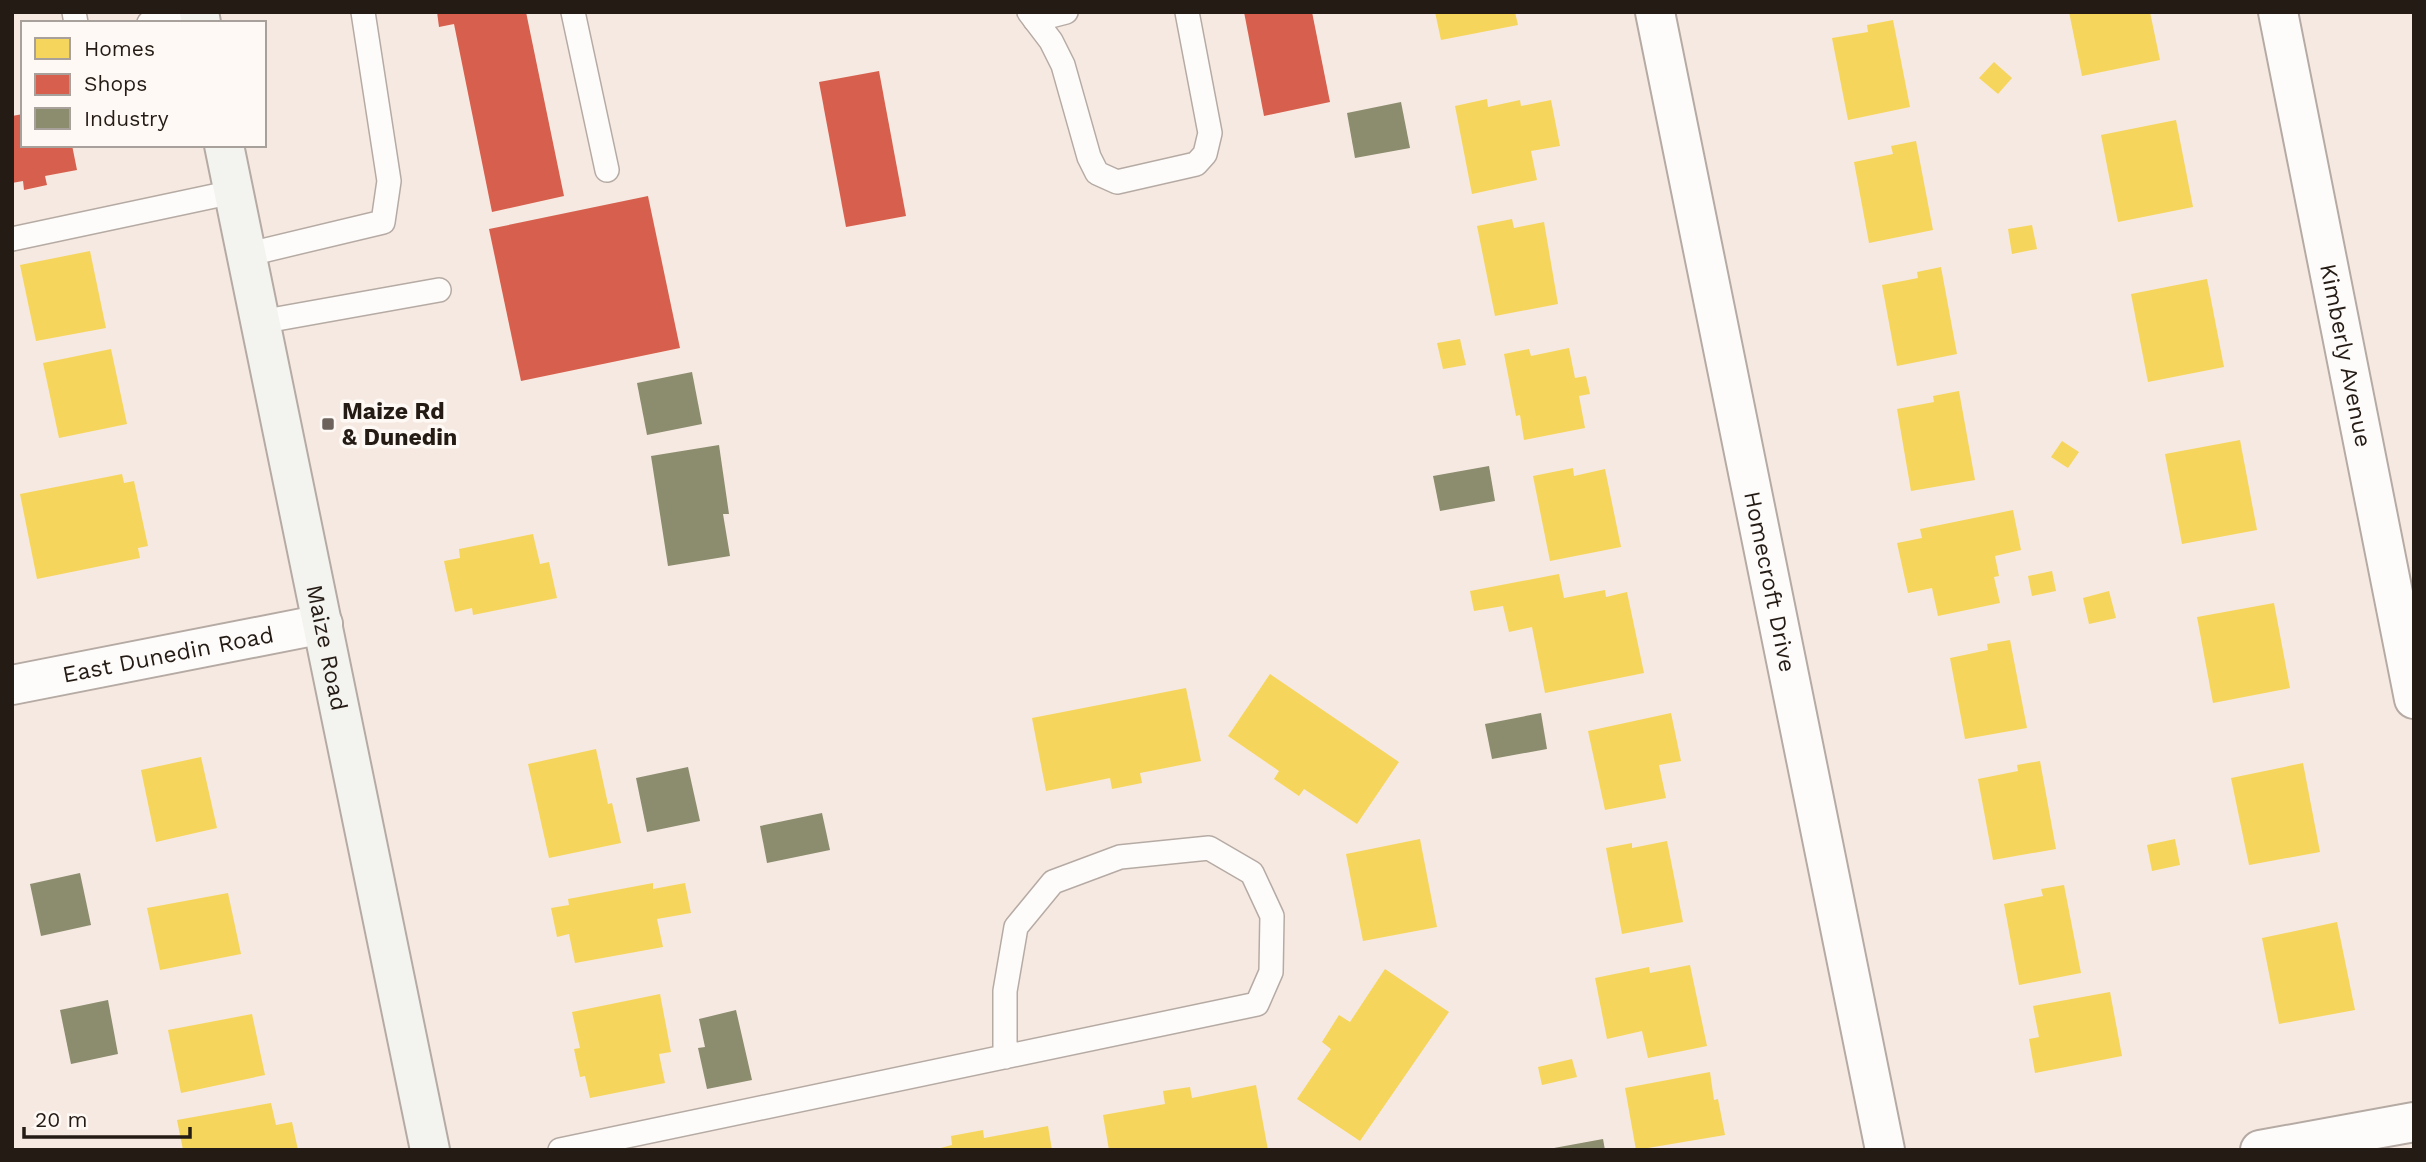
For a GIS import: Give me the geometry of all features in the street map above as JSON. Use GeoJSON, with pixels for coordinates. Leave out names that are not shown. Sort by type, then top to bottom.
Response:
{"type":"FeatureCollection","features":[{"type":"Feature","properties":{"kind":"street","name":"Homecroft Drive"},"geometry":{"type":"LineString","coordinates":[[1655,12],[1885,1150]]}},
{"type":"Feature","properties":{"kind":"street","name":"Kimberly Avenue"},"geometry":{"type":"LineString","coordinates":[[2278,12],[2414,699]]}},
{"type":"Feature","properties":{"kind":"street","name":"Maize Road"},"geometry":{"type":"LineString","coordinates":[[224,147],[430,1150]]}},
{"type":"Feature","properties":{"kind":"street","name":"East Dunedin Road"},"geometry":{"type":"LineString","coordinates":[[12,685],[323,624]]}},
{"type":"Feature","properties":{"kind":"street"},"geometry":{"type":"LineString","coordinates":[[2260,1150],[2414,1122]]}},
{"type":"Feature","properties":{"kind":"lane"},"geometry":{"type":"LineString","coordinates":[[245,255],[383,222],[388,181],[363,12]]}},
{"type":"Feature","properties":{"kind":"lane"},"geometry":{"type":"LineString","coordinates":[[573,12],[607,170]]}},
{"type":"Feature","properties":{"kind":"lane"},"geometry":{"type":"LineString","coordinates":[[1032,16],[1066,12]]}},
{"type":"Feature","properties":{"kind":"lane"},"geometry":{"type":"LineString","coordinates":[[1032,16],[1051,41],[1062,65],[1089,158],[1097,173],[1117,182],[1196,164],[1205,154],[1210,134],[1187,12]]}},
{"type":"Feature","properties":{"kind":"lane"},"geometry":{"type":"LineString","coordinates":[[163,21],[199,16]]}},
{"type":"Feature","properties":{"kind":"lane"},"geometry":{"type":"LineString","coordinates":[[12,239],[233,192]]}},
{"type":"Feature","properties":{"kind":"lane"},"geometry":{"type":"LineString","coordinates":[[260,321],[439,290]]}},
{"type":"Feature","properties":{"kind":"lane"},"geometry":{"type":"LineString","coordinates":[[559,1150],[1257,1004],[1270,972],[1272,916],[1252,873],[1209,848],[1121,857],[1053,882],[1016,927],[1005,991],[1005,1056]]}},
{"type":"Feature","properties":{"kind":"building: Homes"},"geometry":{"type":"Polygon","coordinates":[[[1435,12],[1515,12],[1518,25],[1441,40],[1435,12]]]}},
{"type":"Feature","properties":{"kind":"building: Homes"},"geometry":{"type":"Polygon","coordinates":[[[2069,12],[2150,12],[2160,60],[2082,76],[2069,12]]]}},
{"type":"Feature","properties":{"kind":"building: Homes"},"geometry":{"type":"Polygon","coordinates":[[[1893,20],[1910,107],[1848,120],[1832,38],[1868,32],[1867,25],[1893,20]]]}},
{"type":"Feature","properties":{"kind":"building: Homes"},"geometry":{"type":"Polygon","coordinates":[[[1994,62],[2012,78],[1998,94],[1979,78],[1994,62]]]}},
{"type":"Feature","properties":{"kind":"building: Homes"},"geometry":{"type":"Polygon","coordinates":[[[1487,99],[1488,107],[1520,100],[1521,106],[1551,100],[1560,146],[1531,151],[1537,180],[1472,194],[1455,106],[1487,99]]]}},
{"type":"Feature","properties":{"kind":"building: Homes"},"geometry":{"type":"Polygon","coordinates":[[[2176,120],[2193,207],[2118,222],[2101,135],[2176,120]]]}},
{"type":"Feature","properties":{"kind":"building: Homes"},"geometry":{"type":"Polygon","coordinates":[[[1916,141],[1933,230],[1869,243],[1854,162],[1893,154],[1891,146],[1916,141]]]}},
{"type":"Feature","properties":{"kind":"building: Homes"},"geometry":{"type":"Polygon","coordinates":[[[1512,219],[1514,228],[1544,222],[1558,304],[1495,316],[1477,226],[1512,219]]]}},
{"type":"Feature","properties":{"kind":"building: Homes"},"geometry":{"type":"Polygon","coordinates":[[[2032,225],[2037,249],[2012,254],[2008,229],[2032,225]]]}},
{"type":"Feature","properties":{"kind":"building: Homes"},"geometry":{"type":"Polygon","coordinates":[[[90,251],[106,328],[36,341],[20,265],[90,251]]]}},
{"type":"Feature","properties":{"kind":"building: Homes"},"geometry":{"type":"Polygon","coordinates":[[[1941,267],[1957,354],[1897,366],[1882,285],[1918,278],[1917,272],[1941,267]]]}},
{"type":"Feature","properties":{"kind":"building: Homes"},"geometry":{"type":"Polygon","coordinates":[[[2207,279],[2224,367],[2148,382],[2131,294],[2207,279]]]}},
{"type":"Feature","properties":{"kind":"building: Homes"},"geometry":{"type":"Polygon","coordinates":[[[1460,339],[1466,365],[1443,369],[1437,343],[1460,339]]]}},
{"type":"Feature","properties":{"kind":"building: Homes"},"geometry":{"type":"Polygon","coordinates":[[[1569,348],[1575,378],[1586,376],[1590,394],[1579,396],[1585,428],[1524,440],[1520,415],[1516,416],[1504,354],[1529,349],[1531,356],[1569,348]]]}},
{"type":"Feature","properties":{"kind":"building: Homes"},"geometry":{"type":"Polygon","coordinates":[[[111,349],[127,424],[59,438],[43,363],[111,349]]]}},
{"type":"Feature","properties":{"kind":"building: Homes"},"geometry":{"type":"Polygon","coordinates":[[[1959,391],[1975,480],[1911,491],[1897,409],[1934,402],[1933,396],[1959,391]]]}},
{"type":"Feature","properties":{"kind":"building: Homes"},"geometry":{"type":"Polygon","coordinates":[[[2240,440],[2257,530],[2182,544],[2165,454],[2240,440]]]}},
{"type":"Feature","properties":{"kind":"building: Homes"},"geometry":{"type":"Polygon","coordinates":[[[2062,441],[2079,452],[2068,468],[2051,457],[2062,441]]]}},
{"type":"Feature","properties":{"kind":"building: Homes"},"geometry":{"type":"Polygon","coordinates":[[[1573,468],[1574,476],[1605,469],[1621,547],[1550,561],[1533,476],[1573,468]]]}},
{"type":"Feature","properties":{"kind":"building: Homes"},"geometry":{"type":"Polygon","coordinates":[[[122,474],[124,483],[134,481],[148,546],[138,548],[140,558],[37,579],[20,494],[122,474]]]}},
{"type":"Feature","properties":{"kind":"building: Homes"},"geometry":{"type":"Polygon","coordinates":[[[2013,510],[2021,550],[1995,556],[1999,576],[1994,577],[2000,603],[1938,616],[1932,588],[1908,593],[1897,543],[1922,538],[1920,529],[2013,510]]]}},
{"type":"Feature","properties":{"kind":"building: Homes"},"geometry":{"type":"Polygon","coordinates":[[[533,534],[540,564],[549,562],[557,598],[473,615],[472,608],[455,612],[444,561],[460,558],[459,549],[533,534]]]}},
{"type":"Feature","properties":{"kind":"building: Homes"},"geometry":{"type":"Polygon","coordinates":[[[2052,571],[2056,591],[2032,596],[2028,576],[2052,571]]]}},
{"type":"Feature","properties":{"kind":"building: Homes"},"geometry":{"type":"Polygon","coordinates":[[[1559,574],[1564,598],[1605,590],[1606,597],[1627,592],[1644,673],[1545,693],[1532,627],[1509,632],[1503,606],[1474,611],[1470,591],[1559,574]]]}},
{"type":"Feature","properties":{"kind":"building: Homes"},"geometry":{"type":"Polygon","coordinates":[[[2109,591],[2116,618],[2089,624],[2083,598],[2109,591]]]}},
{"type":"Feature","properties":{"kind":"building: Homes"},"geometry":{"type":"Polygon","coordinates":[[[2274,603],[2290,688],[2213,703],[2197,617],[2274,603]]]}},
{"type":"Feature","properties":{"kind":"building: Homes"},"geometry":{"type":"Polygon","coordinates":[[[2010,640],[2027,728],[1965,739],[1950,658],[1988,650],[1987,644],[2010,640]]]}},
{"type":"Feature","properties":{"kind":"building: Homes"},"geometry":{"type":"Polygon","coordinates":[[[1270,674],[1399,762],[1357,824],[1304,789],[1299,796],[1274,779],[1279,771],[1228,736],[1270,674]]]}},
{"type":"Feature","properties":{"kind":"building: Homes"},"geometry":{"type":"Polygon","coordinates":[[[1186,688],[1201,761],[1140,773],[1142,783],[1112,789],[1110,778],[1046,791],[1032,718],[1186,688]]]}},
{"type":"Feature","properties":{"kind":"building: Homes"},"geometry":{"type":"Polygon","coordinates":[[[1671,713],[1681,761],[1659,765],[1666,798],[1605,810],[1588,731],[1671,713]]]}},
{"type":"Feature","properties":{"kind":"building: Homes"},"geometry":{"type":"Polygon","coordinates":[[[596,749],[608,804],[612,803],[621,843],[549,858],[528,764],[596,749]]]}},
{"type":"Feature","properties":{"kind":"building: Homes"},"geometry":{"type":"Polygon","coordinates":[[[201,757],[217,828],[156,842],[141,770],[201,757]]]}},
{"type":"Feature","properties":{"kind":"building: Homes"},"geometry":{"type":"Polygon","coordinates":[[[2040,761],[2056,849],[1993,860],[1978,779],[2018,771],[2017,765],[2040,761]]]}},
{"type":"Feature","properties":{"kind":"building: Homes"},"geometry":{"type":"Polygon","coordinates":[[[2303,763],[2320,852],[2249,865],[2231,778],[2303,763]]]}},
{"type":"Feature","properties":{"kind":"building: Homes"},"geometry":{"type":"Polygon","coordinates":[[[1420,839],[1437,927],[1363,941],[1346,854],[1420,839]]]}},
{"type":"Feature","properties":{"kind":"building: Homes"},"geometry":{"type":"Polygon","coordinates":[[[2175,839],[2180,865],[2152,871],[2147,845],[2175,839]]]}},
{"type":"Feature","properties":{"kind":"building: Homes"},"geometry":{"type":"Polygon","coordinates":[[[1667,841],[1683,922],[1622,934],[1606,848],[1632,843],[1632,848],[1667,841]]]}},
{"type":"Feature","properties":{"kind":"building: Homes"},"geometry":{"type":"Polygon","coordinates":[[[653,883],[653,889],[685,883],[691,913],[657,919],[663,947],[575,963],[569,934],[557,937],[551,908],[569,905],[568,899],[653,883]]]}},
{"type":"Feature","properties":{"kind":"building: Homes"},"geometry":{"type":"Polygon","coordinates":[[[2064,885],[2081,973],[2019,985],[2004,904],[2043,896],[2041,889],[2064,885]]]}},
{"type":"Feature","properties":{"kind":"building: Homes"},"geometry":{"type":"Polygon","coordinates":[[[228,893],[241,954],[160,970],[147,908],[228,893]]]}},
{"type":"Feature","properties":{"kind":"building: Homes"},"geometry":{"type":"Polygon","coordinates":[[[2337,922],[2355,1010],[2279,1024],[2262,938],[2337,922]]]}},
{"type":"Feature","properties":{"kind":"building: Homes"},"geometry":{"type":"Polygon","coordinates":[[[1690,965],[1707,1046],[1648,1058],[1642,1031],[1607,1039],[1595,978],[1649,967],[1650,973],[1690,965]]]}},
{"type":"Feature","properties":{"kind":"building: Homes"},"geometry":{"type":"Polygon","coordinates":[[[1385,969],[1449,1012],[1360,1141],[1297,1099],[1331,1049],[1322,1042],[1339,1015],[1350,1022],[1385,969]]]}},
{"type":"Feature","properties":{"kind":"building: Homes"},"geometry":{"type":"Polygon","coordinates":[[[2110,992],[2122,1056],[2035,1073],[2029,1039],[2039,1037],[2033,1006],[2110,992]]]}},
{"type":"Feature","properties":{"kind":"building: Homes"},"geometry":{"type":"Polygon","coordinates":[[[660,994],[671,1052],[659,1054],[665,1083],[590,1098],[585,1076],[580,1077],[574,1049],[580,1048],[572,1012],[660,994]]]}},
{"type":"Feature","properties":{"kind":"building: Homes"},"geometry":{"type":"Polygon","coordinates":[[[252,1014],[265,1075],[181,1093],[168,1030],[252,1014]]]}},
{"type":"Feature","properties":{"kind":"building: Homes"},"geometry":{"type":"Polygon","coordinates":[[[1572,1059],[1577,1077],[1542,1085],[1538,1067],[1572,1059]]]}},
{"type":"Feature","properties":{"kind":"building: Homes"},"geometry":{"type":"Polygon","coordinates":[[[1710,1072],[1714,1100],[1718,1099],[1725,1135],[1636,1150],[1625,1088],[1710,1072]]]}},
{"type":"Feature","properties":{"kind":"building: Homes"},"geometry":{"type":"Polygon","coordinates":[[[1256,1085],[1268,1150],[1109,1150],[1103,1115],[1165,1104],[1163,1091],[1190,1087],[1192,1098],[1256,1085]]]}},
{"type":"Feature","properties":{"kind":"building: Homes"},"geometry":{"type":"Polygon","coordinates":[[[271,1103],[276,1125],[292,1122],[298,1150],[183,1150],[177,1120],[271,1103]]]}},
{"type":"Feature","properties":{"kind":"building: Homes"},"geometry":{"type":"Polygon","coordinates":[[[1048,1126],[1052,1150],[933,1150],[952,1145],[951,1136],[983,1130],[984,1138],[1048,1126]]]}},
{"type":"Feature","properties":{"kind":"building: Shops"},"geometry":{"type":"Polygon","coordinates":[[[437,12],[526,12],[564,196],[492,212],[454,24],[439,27],[437,12]]]}},
{"type":"Feature","properties":{"kind":"building: Shops"},"geometry":{"type":"Polygon","coordinates":[[[1244,12],[1312,12],[1330,102],[1264,116],[1244,12]]]}},
{"type":"Feature","properties":{"kind":"building: Shops"},"geometry":{"type":"Polygon","coordinates":[[[879,71],[906,216],[846,227],[819,82],[879,71]]]}},
{"type":"Feature","properties":{"kind":"building: Shops"},"geometry":{"type":"Polygon","coordinates":[[[21,114],[21,147],[72,147],[77,170],[45,176],[47,185],[24,190],[23,181],[12,183],[12,116],[21,114]]]}},
{"type":"Feature","properties":{"kind":"building: Shops"},"geometry":{"type":"Polygon","coordinates":[[[648,196],[680,348],[521,381],[489,229],[648,196]]]}},
{"type":"Feature","properties":{"kind":"building: Industry"},"geometry":{"type":"Polygon","coordinates":[[[1401,102],[1410,148],[1355,158],[1347,113],[1401,102]]]}},
{"type":"Feature","properties":{"kind":"building: Industry"},"geometry":{"type":"Polygon","coordinates":[[[692,372],[702,424],[647,435],[637,383],[692,372]]]}},
{"type":"Feature","properties":{"kind":"building: Industry"},"geometry":{"type":"Polygon","coordinates":[[[719,445],[729,514],[723,514],[730,556],[668,566],[651,456],[719,445]]]}},
{"type":"Feature","properties":{"kind":"building: Industry"},"geometry":{"type":"Polygon","coordinates":[[[1489,466],[1495,501],[1440,511],[1433,476],[1489,466]]]}},
{"type":"Feature","properties":{"kind":"building: Industry"},"geometry":{"type":"Polygon","coordinates":[[[1541,713],[1547,749],[1492,759],[1485,724],[1541,713]]]}},
{"type":"Feature","properties":{"kind":"building: Industry"},"geometry":{"type":"Polygon","coordinates":[[[688,767],[700,821],[647,832],[636,778],[688,767]]]}},
{"type":"Feature","properties":{"kind":"building: Industry"},"geometry":{"type":"Polygon","coordinates":[[[822,813],[830,850],[767,863],[760,826],[822,813]]]}},
{"type":"Feature","properties":{"kind":"building: Industry"},"geometry":{"type":"Polygon","coordinates":[[[80,873],[91,925],[41,936],[30,884],[80,873]]]}},
{"type":"Feature","properties":{"kind":"building: Industry"},"geometry":{"type":"Polygon","coordinates":[[[108,1000],[118,1054],[71,1064],[60,1010],[108,1000]]]}},
{"type":"Feature","properties":{"kind":"building: Industry"},"geometry":{"type":"Polygon","coordinates":[[[736,1010],[752,1080],[707,1089],[698,1048],[705,1047],[699,1019],[736,1010]]]}},
{"type":"Feature","properties":{"kind":"building: Industry"},"geometry":{"type":"Polygon","coordinates":[[[1603,1139],[1605,1150],[1554,1150],[1554,1148],[1603,1139]]]}},
{"type":"Feature","properties":{"kind":"place","name":"Maize Rd & Dunedin"},"geometry":{"type":"Point","coordinates":[328,424]}}]}
